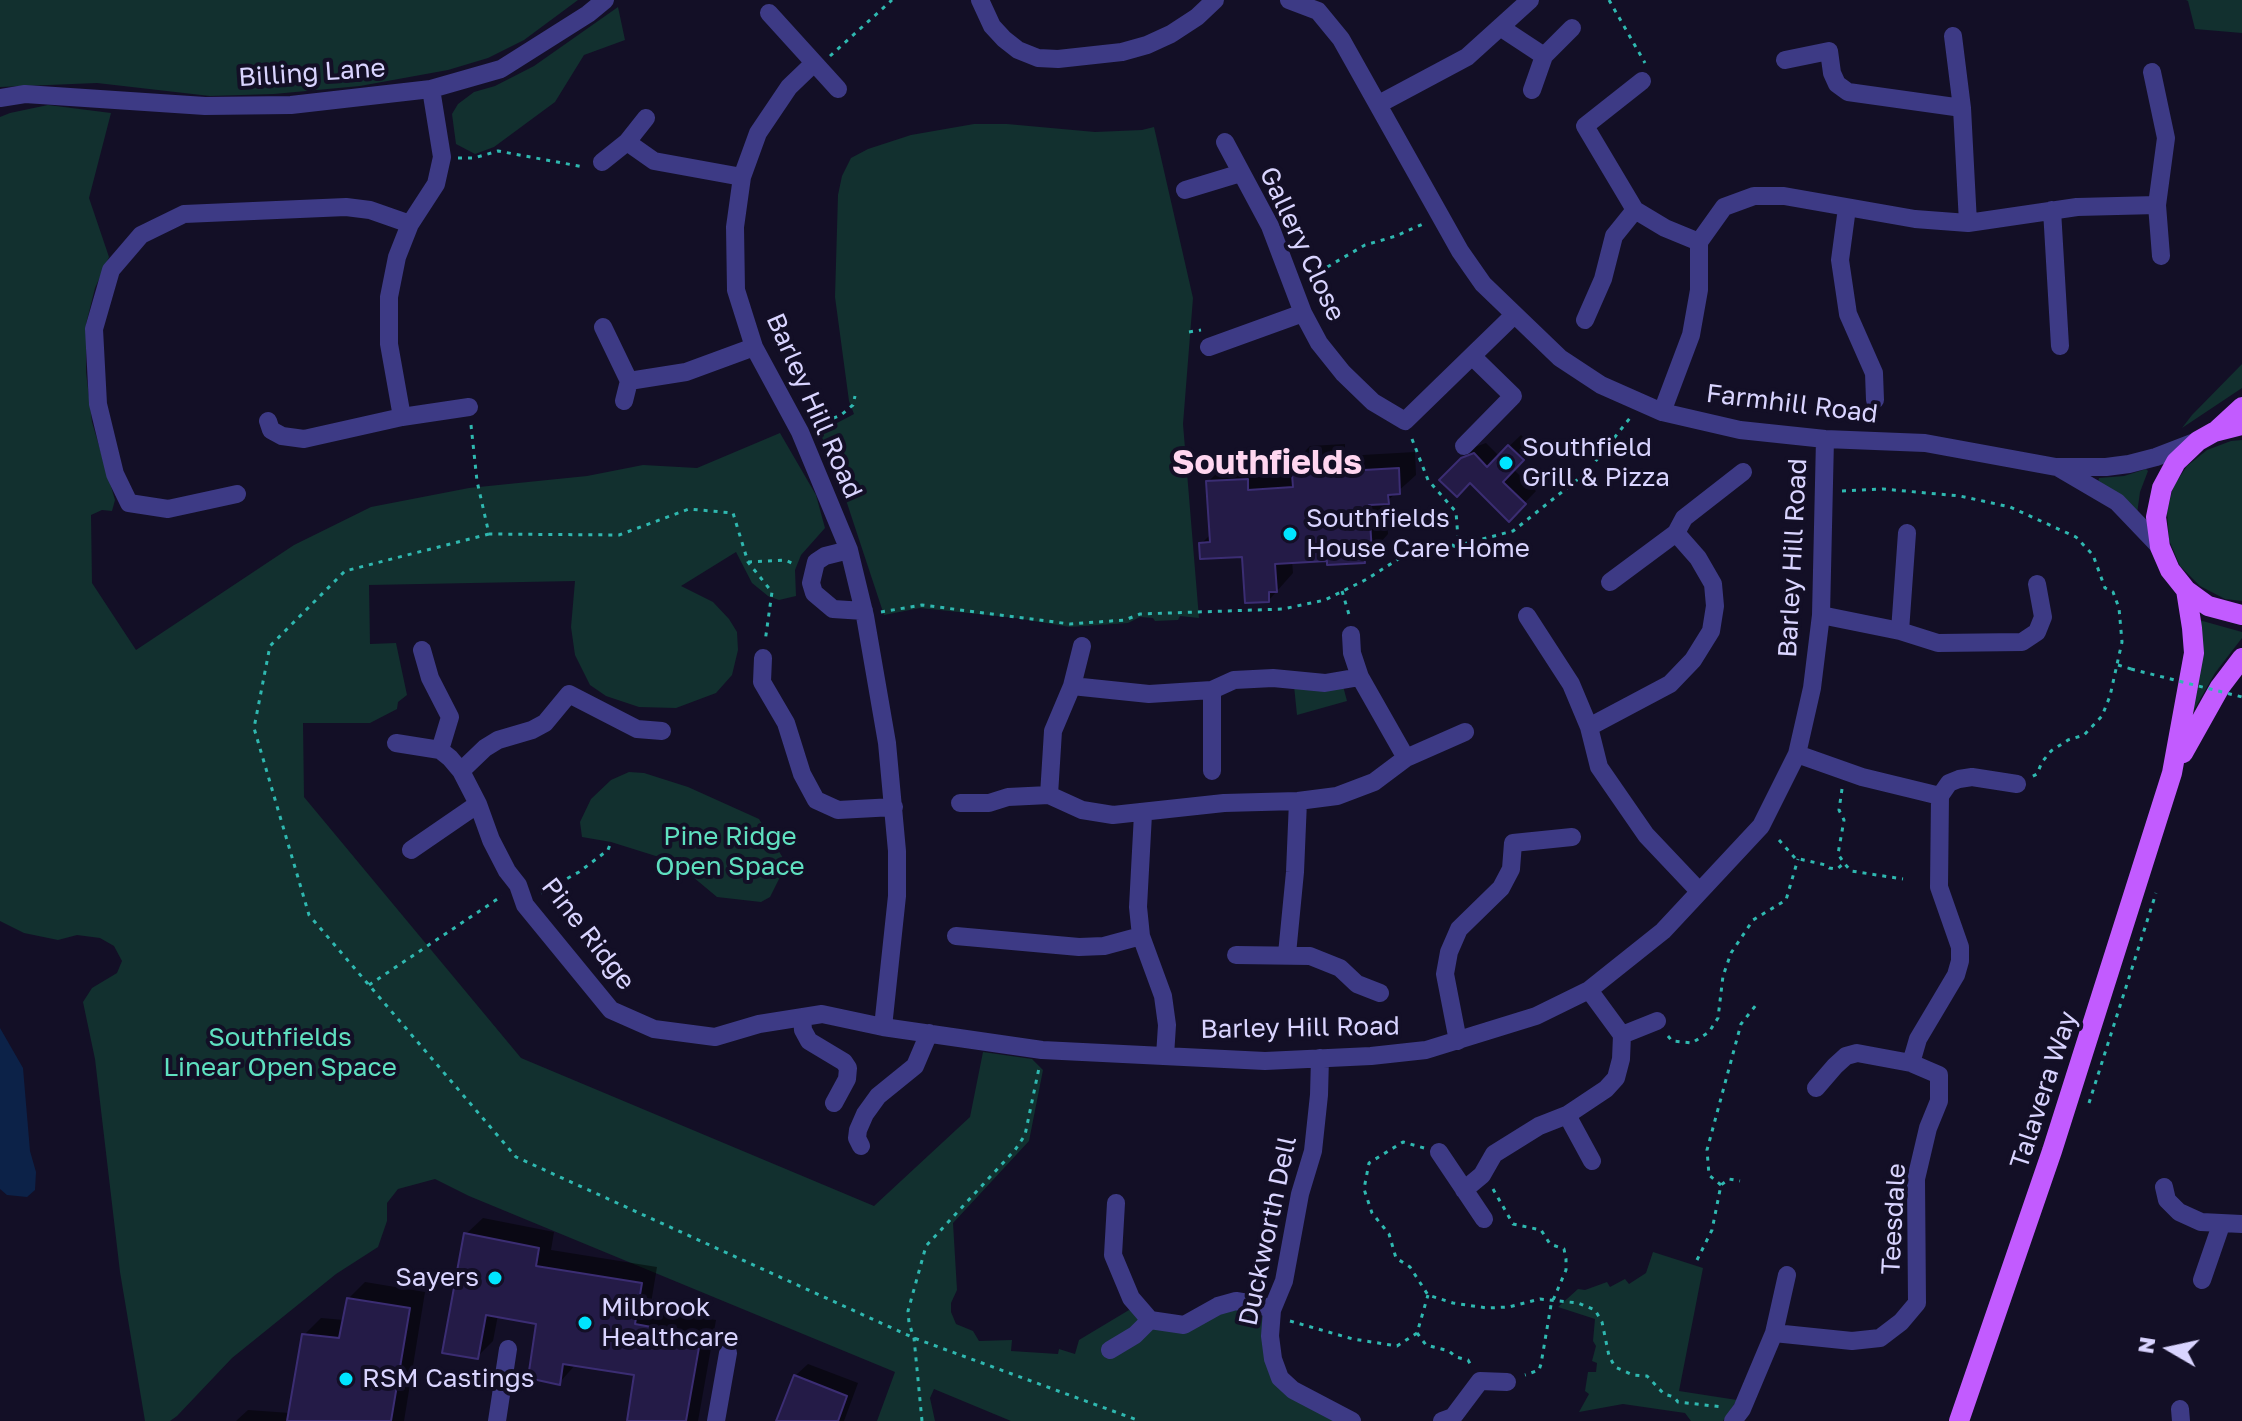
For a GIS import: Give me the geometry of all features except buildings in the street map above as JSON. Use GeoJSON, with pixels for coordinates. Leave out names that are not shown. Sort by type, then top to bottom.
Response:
{"type":"FeatureCollection","features":[{"type":"Feature","properties":{"kind":"main road"},"geometry":{"type":"LineString","coordinates":[[2242,407],[2176,462],[2162,488],[2156,517],[2160,547],[2170,570],[2186,590],[2208,606],[2242,615]]}},
{"type":"Feature","properties":{"kind":"main road"},"geometry":{"type":"LineString","coordinates":[[2206,437],[2242,425]]}},
{"type":"Feature","properties":{"kind":"main road","name":"Talavera Way"},"geometry":{"type":"LineString","coordinates":[[1959,1421],[2052,1151],[2172,773],[2194,653],[2186,590]]}},
{"type":"Feature","properties":{"kind":"main road","name":"Talavera Way"},"geometry":{"type":"LineString","coordinates":[[2172,773],[2207,709],[2242,658]]}},
{"type":"Feature","properties":{"kind":"street","name":"Billing Lane"},"geometry":{"type":"LineString","coordinates":[[0,98],[25,94],[205,106],[291,105],[431,89],[501,69],[605,0]]}},
{"type":"Feature","properties":{"kind":"street"},"geometry":{"type":"LineString","coordinates":[[980,0],[992,26],[1018,50],[1038,58],[1058,59],[1122,52],[1147,45],[1184,26],[1215,0]]}},
{"type":"Feature","properties":{"kind":"street","name":"Farmhill Road"},"geometry":{"type":"LineString","coordinates":[[1289,0],[1318,11],[1331,25],[1379,104],[1439,216],[1483,284],[1560,358],[1601,385],[1662,412],[1740,430],[1825,439],[1925,443],[2056,467],[2129,464],[2206,437]]}},
{"type":"Feature","properties":{"kind":"street"},"geometry":{"type":"LineString","coordinates":[[1379,104],[1467,57],[1530,0]]}},
{"type":"Feature","properties":{"kind":"street"},"geometry":{"type":"LineString","coordinates":[[769,13],[838,89]]}},
{"type":"Feature","properties":{"kind":"street"},"geometry":{"type":"LineString","coordinates":[[1500,27],[1544,56]]}},
{"type":"Feature","properties":{"kind":"street"},"geometry":{"type":"LineString","coordinates":[[1532,90],[1544,56],[1572,28]]}},
{"type":"Feature","properties":{"kind":"street"},"geometry":{"type":"LineString","coordinates":[[1953,36],[1962,108],[1968,223]]}},
{"type":"Feature","properties":{"kind":"street"},"geometry":{"type":"LineString","coordinates":[[1785,60],[1829,51],[1837,84],[1848,92],[1962,108]]}},
{"type":"Feature","properties":{"kind":"street","name":"Barley Hill Road"},"geometry":{"type":"LineString","coordinates":[[813,64],[789,87],[758,133],[742,177],[735,227],[736,290],[754,347],[800,432],[849,550],[865,613],[887,743],[894,807],[897,896],[883,1027],[1042,1050],[1265,1061],[1399,1053],[1458,1041],[1536,1016],[1589,990],[1663,931],[1761,826],[1797,754],[1812,688],[1821,615],[1825,439]]}},
{"type":"Feature","properties":{"kind":"street"},"geometry":{"type":"LineString","coordinates":[[2152,72],[2166,138],[2157,205],[2161,256]]}},
{"type":"Feature","properties":{"kind":"street"},"geometry":{"type":"LineString","coordinates":[[1642,81],[1585,126],[1635,210],[1665,228],[1699,242]]}},
{"type":"Feature","properties":{"kind":"street"},"geometry":{"type":"LineString","coordinates":[[402,417],[389,344],[389,297],[397,257],[410,224],[436,184],[442,157],[431,89]]}},
{"type":"Feature","properties":{"kind":"street"},"geometry":{"type":"LineString","coordinates":[[602,162],[627,142],[646,118]]}},
{"type":"Feature","properties":{"kind":"street"},"geometry":{"type":"LineString","coordinates":[[627,142],[654,161],[742,177]]}},
{"type":"Feature","properties":{"kind":"street","name":"Gallery Close"},"geometry":{"type":"LineString","coordinates":[[1225,142],[1270,226],[1300,305],[1319,343],[1343,373],[1373,402],[1405,421]]}},
{"type":"Feature","properties":{"kind":"street"},"geometry":{"type":"LineString","coordinates":[[1185,190],[1241,173]]}},
{"type":"Feature","properties":{"kind":"street"},"geometry":{"type":"LineString","coordinates":[[1662,412],[1691,335],[1699,290],[1699,242],[1724,207],[1754,196],[1784,196],[1915,219],[1968,223],[2077,207],[2157,205]]}},
{"type":"Feature","properties":{"kind":"street"},"geometry":{"type":"LineString","coordinates":[[237,494],[176,508],[129,503],[115,474],[98,404],[94,329],[111,270],[141,235],[184,214],[346,207],[370,210],[410,224]]}},
{"type":"Feature","properties":{"kind":"street"},"geometry":{"type":"LineString","coordinates":[[1847,208],[1840,260],[1848,314],[1874,373],[1875,400]]}},
{"type":"Feature","properties":{"kind":"street"},"geometry":{"type":"LineString","coordinates":[[1585,320],[1603,279],[1614,236],[1635,210]]}},
{"type":"Feature","properties":{"kind":"street"},"geometry":{"type":"LineString","coordinates":[[2052,210],[2060,346]]}},
{"type":"Feature","properties":{"kind":"street"},"geometry":{"type":"LineString","coordinates":[[1206,338],[1300,305]]}},
{"type":"Feature","properties":{"kind":"street"},"geometry":{"type":"LineString","coordinates":[[1405,421],[1514,315]]}},
{"type":"Feature","properties":{"kind":"street"},"geometry":{"type":"LineString","coordinates":[[603,327],[629,381],[624,401]]}},
{"type":"Feature","properties":{"kind":"street"},"geometry":{"type":"LineString","coordinates":[[629,381],[686,372],[754,347]]}},
{"type":"Feature","properties":{"kind":"street"},"geometry":{"type":"LineString","coordinates":[[1464,446],[1513,396],[1473,357]]}},
{"type":"Feature","properties":{"kind":"street"},"geometry":{"type":"LineString","coordinates":[[268,421],[271,430],[282,436],[304,439],[402,417],[469,407]]}},
{"type":"Feature","properties":{"kind":"street","name":"Farmhill Road"},"geometry":{"type":"LineString","coordinates":[[2056,467],[2117,502],[2160,547]]}},
{"type":"Feature","properties":{"kind":"street"},"geometry":{"type":"LineString","coordinates":[[1610,582],[1676,533],[1684,518],[1743,472]]}},
{"type":"Feature","properties":{"kind":"street"},"geometry":{"type":"LineString","coordinates":[[1589,727],[1670,684],[1693,660],[1711,631],[1715,606],[1713,584],[1698,558],[1676,533]]}},
{"type":"Feature","properties":{"kind":"street"},"geometry":{"type":"LineString","coordinates":[[1900,631],[1907,533]]}},
{"type":"Feature","properties":{"kind":"street"},"geometry":{"type":"LineString","coordinates":[[849,550],[825,556],[816,562],[811,583],[814,593],[833,609],[865,613]]}},
{"type":"Feature","properties":{"kind":"street"},"geometry":{"type":"LineString","coordinates":[[1821,615],[1900,631],[1938,643],[2022,642],[2037,632],[2043,617],[2037,584]]}},
{"type":"Feature","properties":{"kind":"street"},"geometry":{"type":"LineString","coordinates":[[1527,616],[1571,684],[1589,727],[1599,767],[1654,845],[1699,891]]}},
{"type":"Feature","properties":{"kind":"street"},"geometry":{"type":"LineString","coordinates":[[1351,635],[1352,653],[1360,677],[1406,758]]}},
{"type":"Feature","properties":{"kind":"street"},"geometry":{"type":"LineString","coordinates":[[1049,795],[1053,731],[1072,686],[1082,646]]}},
{"type":"Feature","properties":{"kind":"street"},"geometry":{"type":"LineString","coordinates":[[422,650],[430,678],[450,717],[450,759]]}},
{"type":"Feature","properties":{"kind":"street"},"geometry":{"type":"LineString","coordinates":[[763,658],[762,682],[786,723],[802,774],[816,800],[838,810],[894,807]]}},
{"type":"Feature","properties":{"kind":"street"},"geometry":{"type":"LineString","coordinates":[[1072,686],[1149,694],[1212,690],[1234,680],[1273,678],[1325,683],[1360,677]]}},
{"type":"Feature","properties":{"kind":"street"},"geometry":{"type":"LineString","coordinates":[[1212,690],[1212,771]]}},
{"type":"Feature","properties":{"kind":"street"},"geometry":{"type":"LineString","coordinates":[[396,743],[450,759],[545,723],[569,694],[637,729],[662,731]]}},
{"type":"Feature","properties":{"kind":"street"},"geometry":{"type":"LineString","coordinates":[[960,803],[989,803],[1008,797],[1049,795],[1082,810],[1113,815],[1224,803],[1298,801],[1337,796],[1374,782],[1406,758],[1465,732]]}},
{"type":"Feature","properties":{"kind":"street"},"geometry":{"type":"LineString","coordinates":[[1797,754],[1846,771],[1940,796]]}},
{"type":"Feature","properties":{"kind":"street","name":"Pine Ridge"},"geometry":{"type":"LineString","coordinates":[[450,759],[478,804],[525,905],[611,1010],[654,1029],[715,1037],[759,1024],[822,1014],[883,1027]]}},
{"type":"Feature","properties":{"kind":"street"},"geometry":{"type":"LineString","coordinates":[[1911,1063],[1918,1039],[1956,975],[1960,961],[1960,947],[1939,887],[1940,796],[1949,783],[1959,779],[1972,777],[2017,784]]}},
{"type":"Feature","properties":{"kind":"street"},"geometry":{"type":"LineString","coordinates":[[1287,954],[1298,801]]}},
{"type":"Feature","properties":{"kind":"street"},"geometry":{"type":"LineString","coordinates":[[411,850],[478,804]]}},
{"type":"Feature","properties":{"kind":"street"},"geometry":{"type":"LineString","coordinates":[[1143,814],[1138,907],[1141,936],[1163,996],[1167,1025],[1165,1056]]}},
{"type":"Feature","properties":{"kind":"street"},"geometry":{"type":"LineString","coordinates":[[1458,1041],[1445,974],[1449,952],[1459,929],[1501,888],[1511,869],[1513,843],[1572,837]]}},
{"type":"Feature","properties":{"kind":"street"},"geometry":{"type":"LineString","coordinates":[[956,936],[1079,947],[1104,946],[1141,936]]}},
{"type":"Feature","properties":{"kind":"street"},"geometry":{"type":"LineString","coordinates":[[1236,955],[1310,956],[1340,968],[1357,984],[1380,993]]}},
{"type":"Feature","properties":{"kind":"street"},"geometry":{"type":"LineString","coordinates":[[1464,1190],[1483,1172],[1494,1154],[1539,1126],[1567,1115],[1606,1089],[1616,1078],[1622,1035],[1589,990]]}},
{"type":"Feature","properties":{"kind":"street"},"geometry":{"type":"LineString","coordinates":[[802,1017],[803,1030],[809,1041],[844,1062],[848,1068],[847,1079],[834,1103]]}},
{"type":"Feature","properties":{"kind":"street"},"geometry":{"type":"LineString","coordinates":[[1622,1035],[1657,1021]]}},
{"type":"Feature","properties":{"kind":"street"},"geometry":{"type":"LineString","coordinates":[[861,1146],[857,1138],[865,1114],[878,1096],[915,1066],[929,1033]]}},
{"type":"Feature","properties":{"kind":"street","name":"Teesdale"},"geometry":{"type":"LineString","coordinates":[[1774,1333],[1852,1341],[1880,1338],[1901,1322],[1917,1303],[1916,1179],[1928,1128],[1939,1101],[1939,1075],[1911,1063],[1872,1054],[1846,1056],[1816,1088]]}},
{"type":"Feature","properties":{"kind":"street","name":"Duckworth Dell"},"geometry":{"type":"LineString","coordinates":[[1320,1058],[1313,1151],[1300,1194],[1284,1281],[1272,1312],[1270,1336],[1273,1359],[1280,1378],[1293,1390],[1352,1421]]}},
{"type":"Feature","properties":{"kind":"street"},"geometry":{"type":"LineString","coordinates":[[1567,1115],[1592,1161]]}},
{"type":"Feature","properties":{"kind":"street"},"geometry":{"type":"LineString","coordinates":[[1439,1152],[1484,1219]]}},
{"type":"Feature","properties":{"kind":"street"},"geometry":{"type":"LineString","coordinates":[[2164,1187],[2167,1200],[2179,1212],[2201,1222],[2242,1224]]}},
{"type":"Feature","properties":{"kind":"street"},"geometry":{"type":"LineString","coordinates":[[1116,1203],[1113,1255],[1131,1298],[1150,1320],[1184,1325],[1218,1306],[1236,1301],[1260,1305],[1272,1312]]}},
{"type":"Feature","properties":{"kind":"street"},"geometry":{"type":"LineString","coordinates":[[2202,1280],[2221,1225]]}},
{"type":"Feature","properties":{"kind":"street"},"geometry":{"type":"LineString","coordinates":[[1737,1416],[1774,1333],[1787,1275]]}},
{"type":"Feature","properties":{"kind":"street"},"geometry":{"type":"LineString","coordinates":[[1110,1350],[1135,1335],[1150,1320]]}},
{"type":"Feature","properties":{"kind":"street"},"geometry":{"type":"LineString","coordinates":[[497,1421],[508,1349]]}},
{"type":"Feature","properties":{"kind":"street"},"geometry":{"type":"LineString","coordinates":[[716,1421],[728,1353]]}},
{"type":"Feature","properties":{"kind":"street"},"geometry":{"type":"LineString","coordinates":[[1450,1420],[1480,1381],[1507,1382]]}},
{"type":"Feature","properties":{"kind":"path"},"geometry":{"type":"LineString","coordinates":[[813,64],[829,57],[892,0]]}},
{"type":"Feature","properties":{"kind":"path"},"geometry":{"type":"LineString","coordinates":[[1609,0],[1646,65],[1642,81]]}},
{"type":"Feature","properties":{"kind":"path"},"geometry":{"type":"LineString","coordinates":[[442,157],[474,158],[498,151],[591,169],[602,162]]}},
{"type":"Feature","properties":{"kind":"path"},"geometry":{"type":"LineString","coordinates":[[1300,305],[1307,279],[1365,245],[1396,236],[1439,216]]}},
{"type":"Feature","properties":{"kind":"path"},"geometry":{"type":"LineString","coordinates":[[1189,332],[1206,338]]}},
{"type":"Feature","properties":{"kind":"path"},"geometry":{"type":"LineString","coordinates":[[800,432],[841,415],[853,405],[855,396]]}},
{"type":"Feature","properties":{"kind":"path"},"geometry":{"type":"LineString","coordinates":[[865,613],[922,605],[1070,624],[1125,620],[1140,614],[1283,609],[1325,600],[1411,551],[1452,547],[1513,531],[1555,501],[1587,472],[1624,427],[1639,402]]}},
{"type":"Feature","properties":{"kind":"path"},"geometry":{"type":"LineString","coordinates":[[469,407],[477,481],[489,534]]}},
{"type":"Feature","properties":{"kind":"path"},"geometry":{"type":"LineString","coordinates":[[1405,421],[1428,480],[1456,512],[1458,538],[1452,547]]}},
{"type":"Feature","properties":{"kind":"path"},"geometry":{"type":"LineString","coordinates":[[763,658],[772,592],[748,562],[733,513],[689,509],[619,535],[489,534],[345,571],[270,646],[254,728],[309,915],[516,1157],[914,1338],[1140,1421]]}},
{"type":"Feature","properties":{"kind":"path"},"geometry":{"type":"LineString","coordinates":[[748,562],[785,560],[814,572]]}},
{"type":"Feature","properties":{"kind":"path"},"geometry":{"type":"LineString","coordinates":[[1342,591],[1349,608],[1351,635]]}},
{"type":"Feature","properties":{"kind":"path"},"geometry":{"type":"LineString","coordinates":[[2118,665],[2242,697]]}},
{"type":"Feature","properties":{"kind":"path"},"geometry":{"type":"LineString","coordinates":[[1846,771],[1839,810],[1844,820],[1838,854],[1851,871],[1903,879]]}},
{"type":"Feature","properties":{"kind":"path"},"geometry":{"type":"LineString","coordinates":[[1779,840],[1798,859],[1837,869],[1844,863]]}},
{"type":"Feature","properties":{"kind":"path"},"geometry":{"type":"LineString","coordinates":[[525,905],[550,886],[588,865],[608,850],[611,842]]}},
{"type":"Feature","properties":{"kind":"path"},"geometry":{"type":"LineString","coordinates":[[1657,1021],[1672,1041],[1692,1043],[1709,1032],[1718,1018],[1723,976],[1731,953],[1753,920],[1786,900],[1798,859]]}},
{"type":"Feature","properties":{"kind":"path"},"geometry":{"type":"LineString","coordinates":[[369,985],[518,885]]}},
{"type":"Feature","properties":{"kind":"path"},"geometry":{"type":"LineString","coordinates":[[1721,1185],[1709,1175],[1707,1150],[1741,1024],[1756,1005]]}},
{"type":"Feature","properties":{"kind":"path"},"geometry":{"type":"LineString","coordinates":[[922,1421],[914,1338],[908,1311],[926,1246],[1015,1150],[1025,1135],[1042,1050]]}},
{"type":"Feature","properties":{"kind":"path"},"geometry":{"type":"LineString","coordinates":[[1439,1152],[1403,1142],[1369,1163],[1364,1189],[1372,1213],[1389,1234],[1396,1258],[1410,1267],[1428,1295],[1453,1303],[1487,1308],[1509,1307],[1540,1299],[1578,1303],[1595,1310],[1602,1322],[1609,1356],[1615,1367],[1633,1375],[1647,1376],[1664,1394],[1678,1402],[1737,1416]]}},
{"type":"Feature","properties":{"kind":"path"},"geometry":{"type":"LineString","coordinates":[[1483,1172],[1513,1224],[1541,1230],[1550,1244],[1564,1249],[1566,1270],[1551,1305],[1539,1370],[1507,1382]]}},
{"type":"Feature","properties":{"kind":"path"},"geometry":{"type":"LineString","coordinates":[[1697,1260],[1712,1230],[1721,1185],[1729,1179],[1740,1181]]}},
{"type":"Feature","properties":{"kind":"path"},"geometry":{"type":"LineString","coordinates":[[1272,1312],[1307,1327],[1397,1346],[1417,1333],[1428,1295]]}},
{"type":"Feature","properties":{"kind":"path"},"geometry":{"type":"LineString","coordinates":[[1417,1333],[1426,1345],[1468,1360],[1480,1381]]}},
{"type":"Feature","properties":{"kind":"green space"},"geometry":{"type":"Polygon","coordinates":[[[0,0],[578,0],[524,40],[488,58],[448,70],[360,86],[210,96],[97,83],[0,87],[0,0]]]}},
{"type":"Feature","properties":{"kind":"green space"},"geometry":{"type":"Polygon","coordinates":[[[2186,0],[2242,0],[2242,33],[2195,29],[2186,0]]]}},
{"type":"Feature","properties":{"kind":"green space"},"geometry":{"type":"Polygon","coordinates":[[[618,7],[625,40],[584,55],[555,102],[494,147],[475,154],[456,144],[452,114],[458,104],[474,92],[495,86],[534,66],[618,7]]]}},
{"type":"Feature","properties":{"kind":"green space","name":"Southfields Linear Open Space"},"geometry":{"type":"Polygon","coordinates":[[[48,105],[111,113],[89,198],[109,257],[95,288],[86,324],[86,372],[92,422],[115,500],[112,511],[102,510],[91,515],[92,583],[136,650],[294,545],[371,507],[469,488],[587,476],[643,465],[697,468],[780,433],[816,495],[825,528],[801,555],[795,570],[796,596],[779,600],[768,596],[752,583],[736,552],[681,586],[713,602],[729,619],[737,632],[738,650],[732,675],[716,693],[676,708],[639,707],[606,696],[590,685],[575,655],[571,627],[575,581],[369,585],[370,644],[396,643],[407,695],[398,702],[397,709],[370,723],[303,723],[304,797],[521,1058],[874,1206],[970,1117],[983,1052],[1032,1059],[1043,1070],[1029,1141],[953,1223],[957,1290],[951,1312],[956,1324],[973,1331],[979,1341],[1012,1340],[1011,1351],[1058,1354],[1059,1349],[1075,1354],[1079,1340],[1129,1310],[1150,1320],[1199,1318],[1260,1305],[1280,1378],[1352,1421],[1011,1421],[934,1389],[930,1398],[935,1421],[877,1421],[895,1372],[469,1196],[435,1179],[398,1189],[387,1203],[387,1221],[378,1247],[336,1274],[232,1358],[177,1416],[170,1421],[145,1421],[120,1272],[95,1059],[83,1002],[92,988],[117,973],[122,961],[114,946],[100,938],[77,935],[58,940],[24,933],[0,921],[0,117],[48,105]]]}},
{"type":"Feature","properties":{"kind":"green space"},"geometry":{"type":"Polygon","coordinates":[[[974,124],[1095,132],[1154,127],[1193,298],[1183,424],[1199,618],[1180,616],[1178,620],[1155,621],[1140,617],[1128,623],[1070,627],[920,608],[884,615],[820,432],[854,414],[849,401],[835,297],[838,195],[842,176],[851,158],[868,149],[911,135],[974,124]]]}},
{"type":"Feature","properties":{"kind":"green space"},"geometry":{"type":"Polygon","coordinates":[[[2242,364],[2242,388],[2182,428],[2192,415],[2242,364]]]}},
{"type":"Feature","properties":{"kind":"green space"},"geometry":{"type":"Polygon","coordinates":[[[2242,440],[2242,601],[2225,599],[2200,586],[2180,566],[2169,540],[2167,512],[2173,487],[2187,466],[2207,450],[2242,440]]]}},
{"type":"Feature","properties":{"kind":"green space"},"geometry":{"type":"Polygon","coordinates":[[[2146,469],[2137,514],[2098,483],[2099,478],[2124,476],[2146,469]]]}},
{"type":"Feature","properties":{"kind":"green space"},"geometry":{"type":"Polygon","coordinates":[[[2199,620],[2242,632],[2242,638],[2215,673],[2190,717],[2199,620]]]}},
{"type":"Feature","properties":{"kind":"green space"},"geometry":{"type":"Polygon","coordinates":[[[1294,686],[1343,686],[1347,701],[1297,715],[1294,686]]]}},
{"type":"Feature","properties":{"kind":"green space","name":"Pine Ridge Open Space"},"geometry":{"type":"Polygon","coordinates":[[[629,772],[644,773],[688,787],[759,819],[783,858],[780,877],[770,897],[761,902],[717,897],[675,862],[611,842],[582,837],[580,822],[591,799],[611,780],[629,772]]]}},
{"type":"Feature","properties":{"kind":"green space"},"geometry":{"type":"Polygon","coordinates":[[[1653,1252],[1703,1268],[1679,1391],[1737,1400],[1723,1421],[1691,1421],[1685,1413],[1623,1404],[1579,1412],[1589,1394],[1585,1391],[1588,1372],[1596,1372],[1597,1363],[1592,1361],[1596,1346],[1593,1341],[1595,1319],[1558,1307],[1578,1289],[1585,1290],[1607,1282],[1610,1287],[1625,1279],[1629,1284],[1646,1273],[1653,1252]]]}},
{"type":"Feature","properties":{"kind":"water"},"geometry":{"type":"Polygon","coordinates":[[[0,1028],[23,1068],[30,1151],[36,1172],[35,1190],[27,1197],[7,1195],[0,1189],[0,1028]]]}},
{"type":"Feature","properties":{"kind":"place","name":"Southfield Grill & Pizza"},"geometry":{"type":"Point","coordinates":[1506,463]}},
{"type":"Feature","properties":{"kind":"place","name":"Southfields House Care Home"},"geometry":{"type":"Point","coordinates":[1290,534]}},
{"type":"Feature","properties":{"kind":"place","name":"Sayers"},"geometry":{"type":"Point","coordinates":[495,1278]}},
{"type":"Feature","properties":{"kind":"place","name":"Milbrook Healthcare"},"geometry":{"type":"Point","coordinates":[585,1323]}},
{"type":"Feature","properties":{"kind":"place","name":"RSM Castings"},"geometry":{"type":"Point","coordinates":[346,1379]}},
{"type":"Feature","properties":{"kind":"district","name":"Southfields"},"geometry":{"type":"Point","coordinates":[1267,463]}}]}
